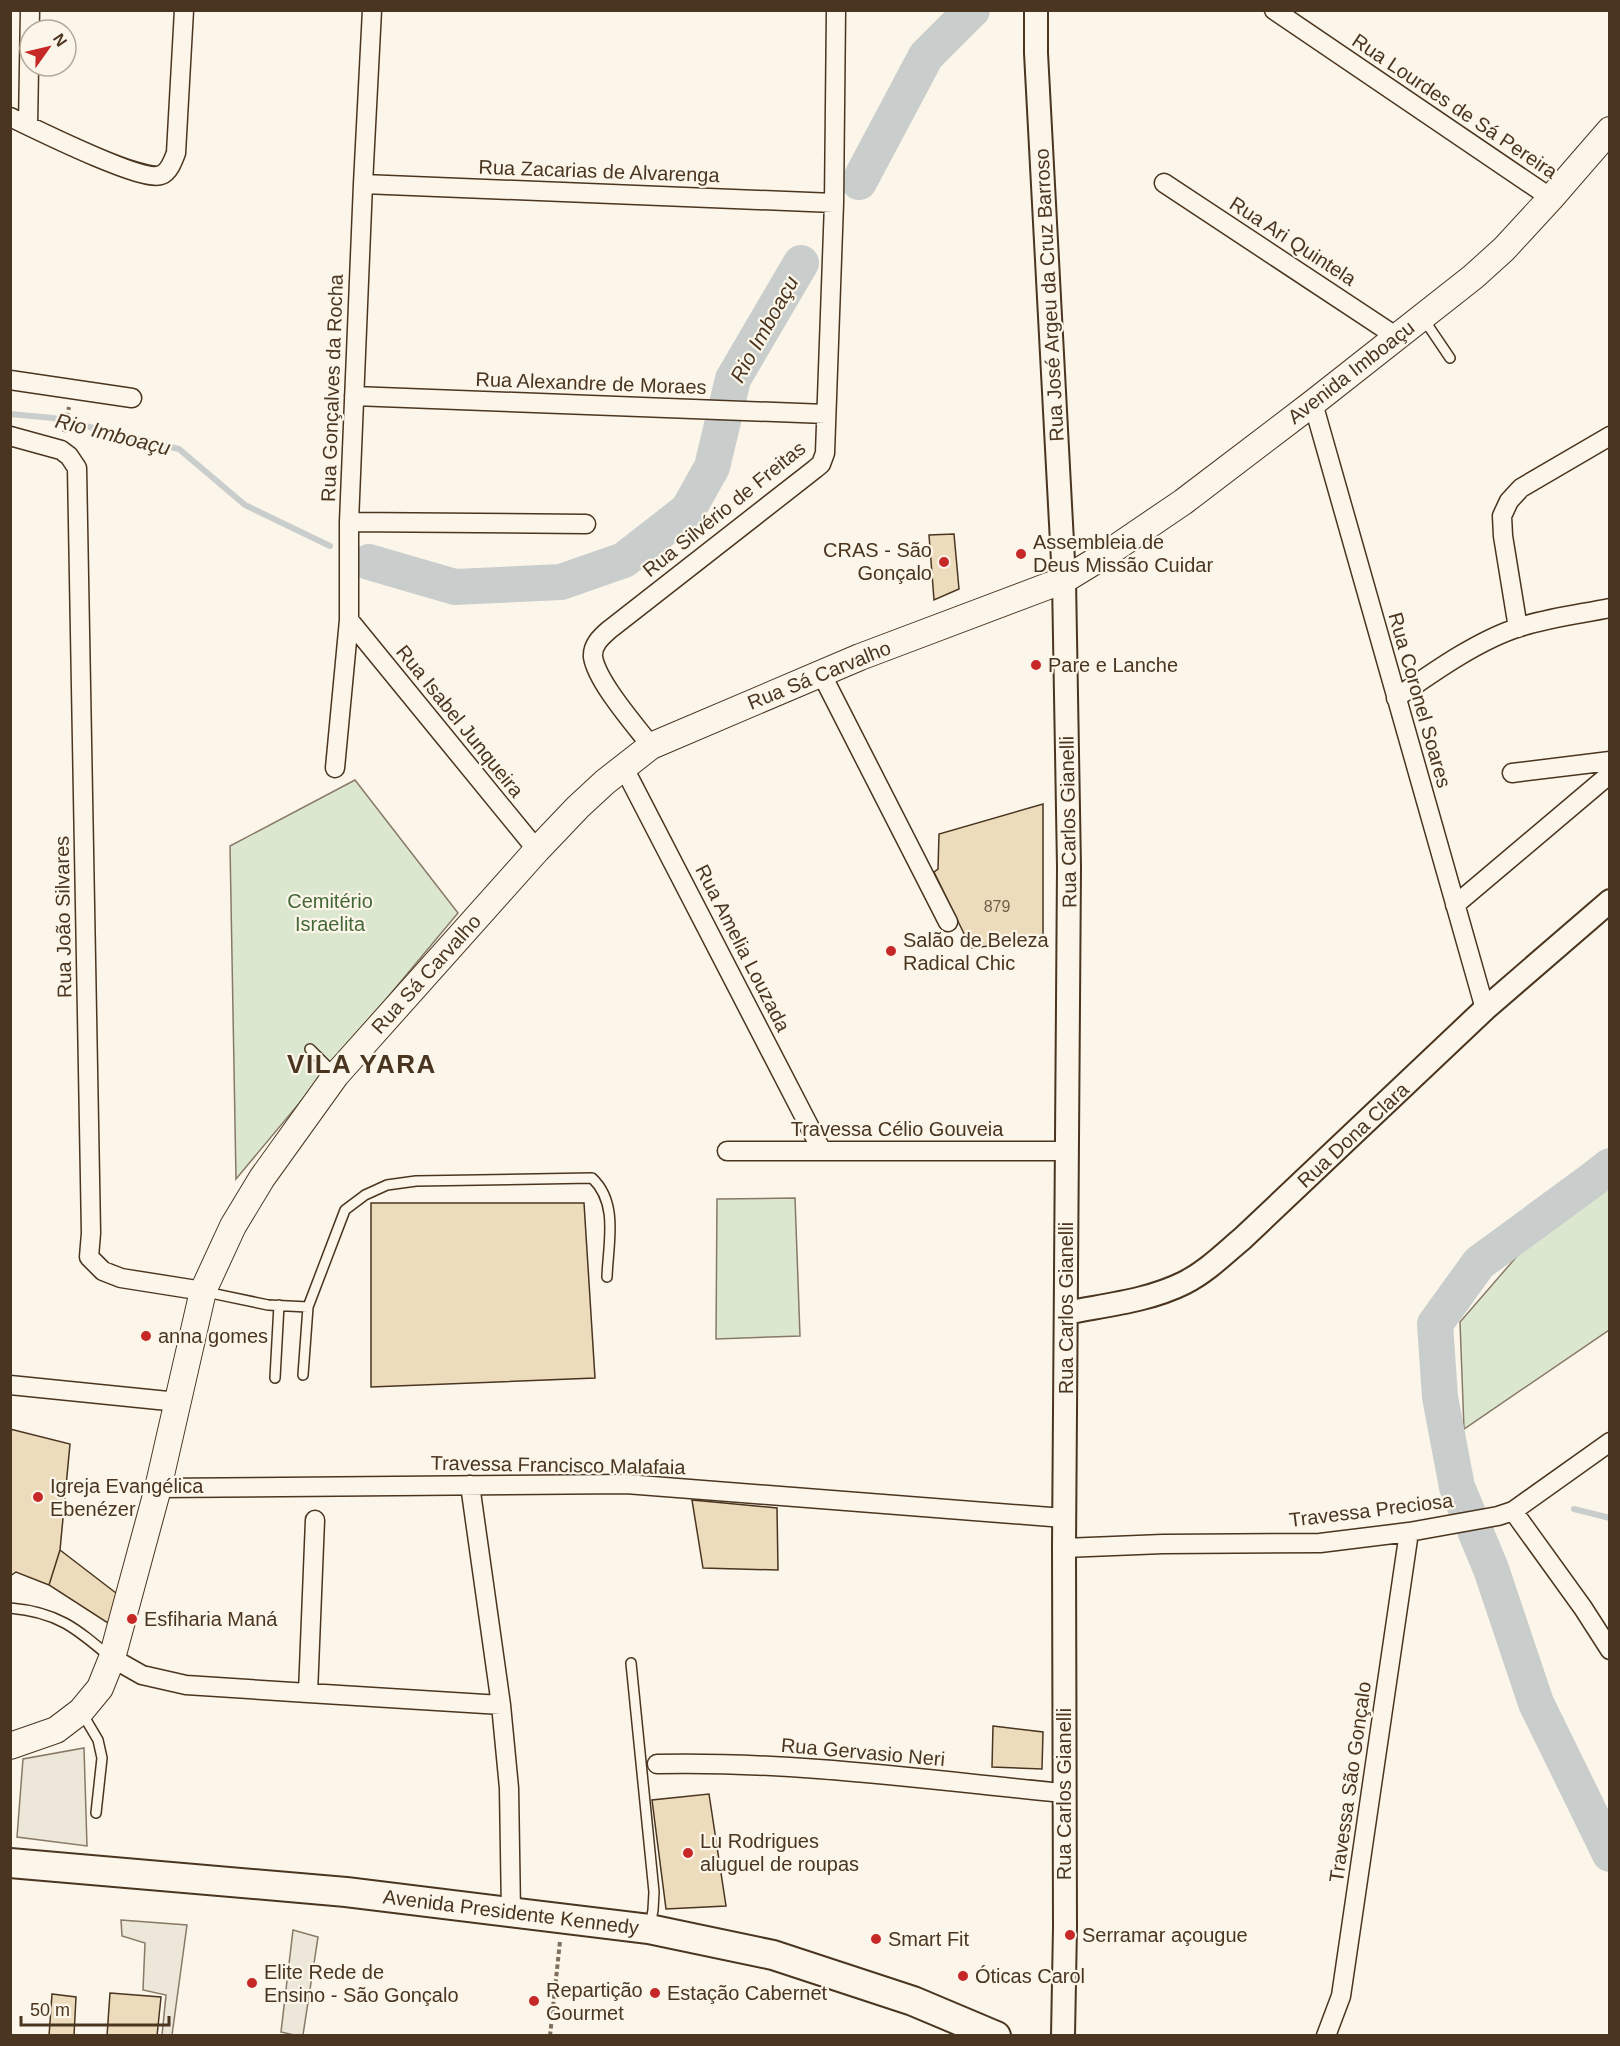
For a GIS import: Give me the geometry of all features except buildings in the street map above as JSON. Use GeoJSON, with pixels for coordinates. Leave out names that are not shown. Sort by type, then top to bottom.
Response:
{"type":"FeatureCollection","features":[{"type":"Feature","properties":{"kind":"main road","name":"Avenida Imboaçu"},"geometry":{"type":"LineString","coordinates":[[1064,580],[1183,502],[1473,277],[1551,198],[1610,130]]}},
{"type":"Feature","properties":{"kind":"main road","name":"Rua Sá Carvalho"},"geometry":{"type":"LineString","coordinates":[[10,1746],[56,1730],[81,1711],[100,1688],[112,1658],[158,1488],[203,1291],[233,1226],[262,1178],[336,1075],[537,850],[585,800],[623,766],[651,746],[821,673],[1064,580]]}},
{"type":"Feature","properties":{"kind":"main road","name":"Avenida Presidente Kennedy"},"geometry":{"type":"LineString","coordinates":[[10,1863],[346,1892],[649,1929],[773,1955],[913,2001],[996,2036]]}},
{"type":"Feature","properties":{"kind":"street"},"geometry":{"type":"LineString","coordinates":[[28,125],[30,10]]}},
{"type":"Feature","properties":{"kind":"street"},"geometry":{"type":"LineString","coordinates":[[10,117],[108,162],[147,176],[161,176],[170,168],[177,153],[184,10]]}},
{"type":"Feature","properties":{"kind":"street","name":"Rua Gonçalves da Rocha"},"geometry":{"type":"LineString","coordinates":[[335,768],[349,620],[349,522],[372,10]]}},
{"type":"Feature","properties":{"kind":"street","name":"Rua Silvério de Freitas"},"geometry":{"type":"LineString","coordinates":[[651,746],[600,676],[593,655],[596,642],[821,464],[825,453],[834,203],[836,10]]}},
{"type":"Feature","properties":{"kind":"street","name":"Rua José Argeu da Cruz Barroso"},"geometry":{"type":"LineString","coordinates":[[1036,10],[1036,53],[1064,580]]}},
{"type":"Feature","properties":{"kind":"street","name":"Rua Lourdes de Sá Pereira"},"geometry":{"type":"LineString","coordinates":[[1274,10],[1551,198]]}},
{"type":"Feature","properties":{"kind":"street","name":"Rua Ari Quintela"},"geometry":{"type":"LineString","coordinates":[[1164,183],[1397,337]]}},
{"type":"Feature","properties":{"kind":"street","name":"Rua Zacarias de Alvarenga"},"geometry":{"type":"LineString","coordinates":[[363,184],[834,203]]}},
{"type":"Feature","properties":{"kind":"street"},"geometry":{"type":"LineString","coordinates":[[10,380],[132,398]]}},
{"type":"Feature","properties":{"kind":"street","name":"Rua Alexandre de Moraes"},"geometry":{"type":"LineString","coordinates":[[354,396],[826,414]]}},
{"type":"Feature","properties":{"kind":"street","name":"Rua Coronel Soares"},"geometry":{"type":"LineString","coordinates":[[1313,403],[1485,1009]]}},
{"type":"Feature","properties":{"kind":"street"},"geometry":{"type":"LineString","coordinates":[[10,436],[65,453]]}},
{"type":"Feature","properties":{"kind":"street"},"geometry":{"type":"LineString","coordinates":[[1518,628],[1503,536],[1502,516],[1521,488],[1610,436]]}},
{"type":"Feature","properties":{"kind":"street","name":"Rua João Silvares"},"geometry":{"type":"LineString","coordinates":[[65,453],[77,468],[92,1233],[89,1257],[103,1271],[121,1278],[203,1291]]}},
{"type":"Feature","properties":{"kind":"street"},"geometry":{"type":"LineString","coordinates":[[349,522],[586,524]]}},
{"type":"Feature","properties":{"kind":"street","name":"Rua Carlos Gianelli"},"geometry":{"type":"LineString","coordinates":[[1063,2036],[1069,867],[1064,580]]}},
{"type":"Feature","properties":{"kind":"street"},"geometry":{"type":"LineString","coordinates":[[1396,698],[1479,646],[1518,628],[1610,608]]}},
{"type":"Feature","properties":{"kind":"street","name":"Rua Isabel Junqueira"},"geometry":{"type":"LineString","coordinates":[[349,620],[537,850]]}},
{"type":"Feature","properties":{"kind":"street"},"geometry":{"type":"LineString","coordinates":[[821,673],[948,922]]}},
{"type":"Feature","properties":{"kind":"street"},"geometry":{"type":"LineString","coordinates":[[1512,773],[1610,761]]}},
{"type":"Feature","properties":{"kind":"street","name":"Rua Amelia Louzada"},"geometry":{"type":"LineString","coordinates":[[623,766],[822,1151]]}},
{"type":"Feature","properties":{"kind":"street"},"geometry":{"type":"LineString","coordinates":[[1455,905],[1610,774]]}},
{"type":"Feature","properties":{"kind":"street","name":"Rua Dona Clara"},"geometry":{"type":"LineString","coordinates":[[1066,1313],[1159,1293],[1184,1283],[1204,1271],[1243,1239],[1485,1009],[1610,901]]}},
{"type":"Feature","properties":{"kind":"street","name":"Travessa Célio Gouveia"},"geometry":{"type":"LineString","coordinates":[[727,1151],[1067,1151]]}},
{"type":"Feature","properties":{"kind":"street"},"geometry":{"type":"LineString","coordinates":[[10,1385],[178,1402]]}},
{"type":"Feature","properties":{"kind":"street"},"geometry":{"type":"LineString","coordinates":[[1610,1442],[1506,1514],[1583,1608],[1610,1650]]}},
{"type":"Feature","properties":{"kind":"street","name":"Travessa Francisco Malafaia"},"geometry":{"type":"LineString","coordinates":[[158,1488],[626,1484],[1064,1518]]}},
{"type":"Feature","properties":{"kind":"street"},"geometry":{"type":"LineString","coordinates":[[470,1485],[501,1705],[509,1788],[511,1913]]}},
{"type":"Feature","properties":{"kind":"street","name":"Travessa Preciosa"},"geometry":{"type":"LineString","coordinates":[[1064,1548],[1163,1544],[1320,1543],[1409,1532],[1506,1514]]}},
{"type":"Feature","properties":{"kind":"street"},"geometry":{"type":"LineString","coordinates":[[308,1693],[315,1520]]}},
{"type":"Feature","properties":{"kind":"street","name":"Travessa São Gonçalo"},"geometry":{"type":"LineString","coordinates":[[1326,2036],[1341,1996],[1409,1532]]}},
{"type":"Feature","properties":{"kind":"street"},"geometry":{"type":"LineString","coordinates":[[112,1658],[142,1675],[186,1685],[501,1705]]}},
{"type":"Feature","properties":{"kind":"street","name":"Rua Gervasio Neri"},"geometry":{"type":"LineString","coordinates":[[657,1764],[789,1767],[1064,1793]]}},
{"type":"Feature","properties":{"kind":"lane"},"geometry":{"type":"LineString","coordinates":[[1422,316],[1450,358]]}},
{"type":"Feature","properties":{"kind":"lane"},"geometry":{"type":"LineString","coordinates":[[310,1049],[336,1075]]}},
{"type":"Feature","properties":{"kind":"lane"},"geometry":{"type":"LineString","coordinates":[[303,1375],[308,1307],[345,1210],[365,1195],[387,1185],[416,1181],[592,1178],[605,1193],[610,1211],[607,1277]]}},
{"type":"Feature","properties":{"kind":"lane"},"geometry":{"type":"LineString","coordinates":[[203,1291],[268,1305],[308,1307]]}},
{"type":"Feature","properties":{"kind":"lane"},"geometry":{"type":"LineString","coordinates":[[275,1378],[279,1305]]}},
{"type":"Feature","properties":{"kind":"lane"},"geometry":{"type":"LineString","coordinates":[[10,1608],[50,1615],[73,1626],[112,1658]]}},
{"type":"Feature","properties":{"kind":"lane"},"geometry":{"type":"LineString","coordinates":[[631,1663],[654,1892],[654,1910],[649,1929]]}},
{"type":"Feature","properties":{"kind":"lane"},"geometry":{"type":"LineString","coordinates":[[81,1711],[98,1740],[102,1758],[96,1813]]}},
{"type":"Feature","properties":{"kind":"path"},"geometry":{"type":"LineString","coordinates":[[65,453],[72,388]]}},
{"type":"Feature","properties":{"kind":"path"},"geometry":{"type":"LineString","coordinates":[[550,2036],[563,1919]]}},
{"type":"Feature","properties":{"kind":"green space","name":"Cemitério Israelita"},"geometry":{"type":"Polygon","coordinates":[[[355,780],[458,913],[236,1179],[230,846],[355,780]]]}},
{"type":"Feature","properties":{"kind":"green space"},"geometry":{"type":"Polygon","coordinates":[[[1609,1150],[1609,1330],[1464,1429],[1460,1322],[1609,1150]]]}},
{"type":"Feature","properties":{"kind":"green space"},"geometry":{"type":"Polygon","coordinates":[[[795,1198],[800,1336],[716,1339],[717,1199],[795,1198]]]}},
{"type":"Feature","properties":{"kind":"shaded area"},"geometry":{"type":"Polygon","coordinates":[[[84,1748],[87,1846],[17,1837],[23,1759],[84,1748]]]}},
{"type":"Feature","properties":{"kind":"shaded area"},"geometry":{"type":"Polygon","coordinates":[[[121,1920],[187,1925],[172,2035],[162,2035],[166,1995],[143,1990],[145,1943],[122,1936],[121,1920]]]}},
{"type":"Feature","properties":{"kind":"shaded area"},"geometry":{"type":"Polygon","coordinates":[[[293,1930],[318,1937],[303,2035],[281,2032],[293,1930]]]}},
{"type":"Feature","properties":{"kind":"waterway","name":"Rio Imboaçu"},"geometry":{"type":"LineString","coordinates":[[859,182],[926,56],[972,10]]}},
{"type":"Feature","properties":{"kind":"waterway","name":"Rio Imboaçu"},"geometry":{"type":"LineString","coordinates":[[369,562],[455,587],[561,582],[624,560],[688,510],[712,467],[733,379],[801,263]]}},
{"type":"Feature","properties":{"kind":"waterway","name":"Rio Imboaçu"},"geometry":{"type":"LineString","coordinates":[[10,414],[53,418],[179,449],[245,505],[330,546]]}},
{"type":"Feature","properties":{"kind":"waterway"},"geometry":{"type":"LineString","coordinates":[[1610,1166],[1479,1263],[1435,1324],[1440,1397],[1457,1487],[1491,1569],[1536,1703],[1610,1854]]}},
{"type":"Feature","properties":{"kind":"waterway"},"geometry":{"type":"LineString","coordinates":[[1455,1478],[1469,1481]]}},
{"type":"Feature","properties":{"kind":"waterway"},"geometry":{"type":"LineString","coordinates":[[1574,1509],[1610,1518]]}},
{"type":"Feature","properties":{"kind":"place","name":"Assembleia de Deus Missão Cuidar"},"geometry":{"type":"Point","coordinates":[1021,554]}},
{"type":"Feature","properties":{"kind":"place","name":"CRAS - São Gonçalo"},"geometry":{"type":"Point","coordinates":[944,562]}},
{"type":"Feature","properties":{"kind":"place","name":"Pare e Lanche"},"geometry":{"type":"Point","coordinates":[1036,665]}},
{"type":"Feature","properties":{"kind":"place","name":"Salão de Beleza Radical Chic"},"geometry":{"type":"Point","coordinates":[891,951]}},
{"type":"Feature","properties":{"kind":"place","name":"anna gomes"},"geometry":{"type":"Point","coordinates":[146,1336]}},
{"type":"Feature","properties":{"kind":"place","name":"Igreja Evangélica Ebenézer"},"geometry":{"type":"Point","coordinates":[38,1497]}},
{"type":"Feature","properties":{"kind":"place","name":"Esfiharia Maná"},"geometry":{"type":"Point","coordinates":[132,1619]}},
{"type":"Feature","properties":{"kind":"place","name":"Lu Rodrigues aluguel de roupas"},"geometry":{"type":"Point","coordinates":[688,1853]}},
{"type":"Feature","properties":{"kind":"place","name":"Serramar açougue"},"geometry":{"type":"Point","coordinates":[1070,1935]}},
{"type":"Feature","properties":{"kind":"place","name":"Smart Fit"},"geometry":{"type":"Point","coordinates":[876,1939]}},
{"type":"Feature","properties":{"kind":"place","name":"Óticas Carol"},"geometry":{"type":"Point","coordinates":[963,1976]}},
{"type":"Feature","properties":{"kind":"place","name":"Elite Rede de Ensino - São Gonçalo"},"geometry":{"type":"Point","coordinates":[252,1983]}},
{"type":"Feature","properties":{"kind":"place","name":"Estação Cabernet"},"geometry":{"type":"Point","coordinates":[655,1993]}},
{"type":"Feature","properties":{"kind":"place","name":"Repartição Gourmet"},"geometry":{"type":"Point","coordinates":[534,2001]}},
{"type":"Feature","properties":{"kind":"district","name":"VILA YARA"},"geometry":{"type":"Point","coordinates":[362,1064]}}]}
